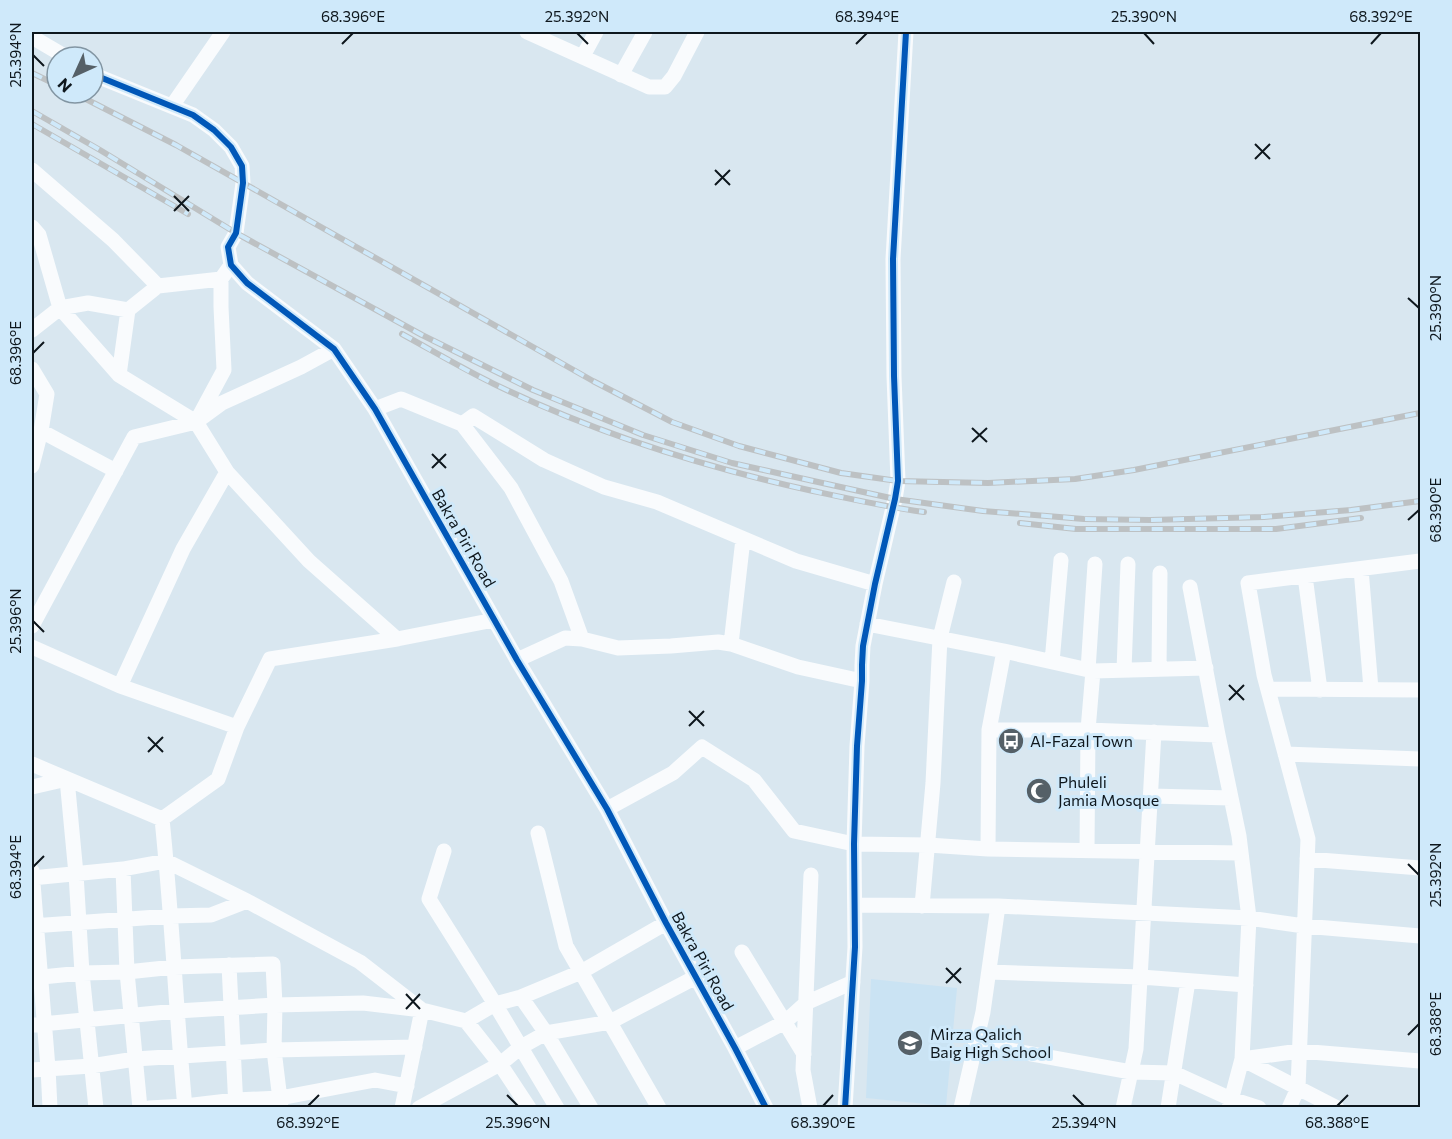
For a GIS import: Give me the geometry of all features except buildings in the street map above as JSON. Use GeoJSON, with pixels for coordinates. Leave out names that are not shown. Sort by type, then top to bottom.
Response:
{"type":"FeatureCollection","features":[{"type":"Feature","properties":{"kind":"street"},"geometry":{"type":"LineString","coordinates":[[172,106],[223,32]]}},
{"type":"Feature","properties":{"kind":"street"},"geometry":{"type":"LineString","coordinates":[[583,56],[596,32]]}},
{"type":"Feature","properties":{"kind":"street"},"geometry":{"type":"LineString","coordinates":[[621,75],[645,32]]}},
{"type":"Feature","properties":{"kind":"street"},"geometry":{"type":"LineString","coordinates":[[535,33],[649,87],[665,87],[674,76],[697,32]]}},
{"type":"Feature","properties":{"kind":"street"},"geometry":{"type":"LineString","coordinates":[[845,1107],[855,947],[854,844],[863,646],[898,481],[892,259],[906,32]]}},
{"type":"Feature","properties":{"kind":"street"},"geometry":{"type":"LineString","coordinates":[[32,37],[46,45]]}},
{"type":"Feature","properties":{"kind":"street"},"geometry":{"type":"LineString","coordinates":[[105,79],[194,115],[231,147],[242,166],[243,183],[236,233],[228,247],[231,265],[221,279],[220,307],[224,370],[196,422]]}},
{"type":"Feature","properties":{"kind":"street"},"geometry":{"type":"LineString","coordinates":[[32,170],[113,240],[159,286]]}},
{"type":"Feature","properties":{"kind":"street"},"geometry":{"type":"LineString","coordinates":[[32,227],[39,235],[60,308],[119,375],[196,422],[226,472],[309,561],[397,639]]}},
{"type":"Feature","properties":{"kind":"street","name":"Bakra Piri Road"},"geometry":{"type":"LineString","coordinates":[[231,265],[247,283],[334,349],[375,409],[517,660],[607,809],[666,923],[735,1048],[761,1106]]}},
{"type":"Feature","properties":{"kind":"street"},"geometry":{"type":"LineString","coordinates":[[119,375],[128,310],[159,286],[221,279]]}},
{"type":"Feature","properties":{"kind":"street"},"geometry":{"type":"LineString","coordinates":[[32,330],[60,308],[88,303],[128,310]]}},
{"type":"Feature","properties":{"kind":"street"},"geometry":{"type":"LineString","coordinates":[[32,626],[134,437],[196,422],[222,403],[334,349]]}},
{"type":"Feature","properties":{"kind":"street"},"geometry":{"type":"LineString","coordinates":[[32,369],[47,394],[32,466]]}},
{"type":"Feature","properties":{"kind":"street"},"geometry":{"type":"LineString","coordinates":[[375,409],[401,399],[462,424],[512,488],[561,581],[582,639]]}},
{"type":"Feature","properties":{"kind":"street"},"geometry":{"type":"LineString","coordinates":[[462,424],[473,416],[544,460],[604,486],[657,502],[796,561],[875,584]]}},
{"type":"Feature","properties":{"kind":"street"},"geometry":{"type":"LineString","coordinates":[[41,431],[116,471]]}},
{"type":"Feature","properties":{"kind":"street"},"geometry":{"type":"LineString","coordinates":[[120,686],[183,549],[226,472]]}},
{"type":"Feature","properties":{"kind":"street"},"geometry":{"type":"LineString","coordinates":[[731,644],[744,539]]}},
{"type":"Feature","properties":{"kind":"street"},"geometry":{"type":"LineString","coordinates":[[1052,662],[1061,560]]}},
{"type":"Feature","properties":{"kind":"street"},"geometry":{"type":"LineString","coordinates":[[1289,1107],[1298,1088],[1308,839],[1264,675],[1248,584],[1420,561]]}},
{"type":"Feature","properties":{"kind":"street"},"geometry":{"type":"LineString","coordinates":[[1087,851],[1090,670],[1095,564]]}},
{"type":"Feature","properties":{"kind":"street"},"geometry":{"type":"LineString","coordinates":[[1124,670],[1128,564]]}},
{"type":"Feature","properties":{"kind":"street"},"geometry":{"type":"LineString","coordinates":[[1361,569],[1371,689]]}},
{"type":"Feature","properties":{"kind":"street"},"geometry":{"type":"LineString","coordinates":[[1160,573],[1160,669]]}},
{"type":"Feature","properties":{"kind":"street"},"geometry":{"type":"LineString","coordinates":[[1305,576],[1320,690]]}},
{"type":"Feature","properties":{"kind":"street"},"geometry":{"type":"LineString","coordinates":[[922,906],[933,783],[940,638],[954,582]]}},
{"type":"Feature","properties":{"kind":"street"},"geometry":{"type":"LineString","coordinates":[[1190,587],[1241,853],[1249,918],[1242,1059],[1230,1103]]}},
{"type":"Feature","properties":{"kind":"street"},"geometry":{"type":"LineString","coordinates":[[162,819],[218,778],[237,727],[270,659],[397,639],[494,620]]}},
{"type":"Feature","properties":{"kind":"street"},"geometry":{"type":"LineString","coordinates":[[867,624],[1090,670],[1206,668]]}},
{"type":"Feature","properties":{"kind":"street"},"geometry":{"type":"LineString","coordinates":[[517,660],[565,638],[582,639],[618,648],[718,642],[731,644],[798,667],[862,681]]}},
{"type":"Feature","properties":{"kind":"street"},"geometry":{"type":"LineString","coordinates":[[32,647],[120,686],[237,727]]}},
{"type":"Feature","properties":{"kind":"street"},"geometry":{"type":"LineString","coordinates":[[988,849],[989,730],[1004,651]]}},
{"type":"Feature","properties":{"kind":"street"},"geometry":{"type":"LineString","coordinates":[[1268,689],[1420,690]]}},
{"type":"Feature","properties":{"kind":"street"},"geometry":{"type":"LineString","coordinates":[[989,730],[1089,730],[1218,735]]}},
{"type":"Feature","properties":{"kind":"street"},"geometry":{"type":"LineString","coordinates":[[1123,1107],[1136,1049],[1154,732]]}},
{"type":"Feature","properties":{"kind":"street"},"geometry":{"type":"LineString","coordinates":[[607,809],[673,773],[702,747],[754,780],[794,831],[854,844],[988,849],[1241,853]]}},
{"type":"Feature","properties":{"kind":"street"},"geometry":{"type":"LineString","coordinates":[[1285,753],[1420,759]]}},
{"type":"Feature","properties":{"kind":"street"},"geometry":{"type":"LineString","coordinates":[[32,764],[162,819]]}},
{"type":"Feature","properties":{"kind":"street"},"geometry":{"type":"LineString","coordinates":[[32,788],[67,779]]}},
{"type":"Feature","properties":{"kind":"street"},"geometry":{"type":"LineString","coordinates":[[67,779],[82,973],[96,1107]]}},
{"type":"Feature","properties":{"kind":"street"},"geometry":{"type":"LineString","coordinates":[[1151,796],[1231,798]]}},
{"type":"Feature","properties":{"kind":"street"},"geometry":{"type":"LineString","coordinates":[[162,819],[185,1106]]}},
{"type":"Feature","properties":{"kind":"street"},"geometry":{"type":"LineString","coordinates":[[538,833],[566,946],[659,1107]]}},
{"type":"Feature","properties":{"kind":"street"},"geometry":{"type":"LineString","coordinates":[[444,851],[429,899],[557,1107]]}},
{"type":"Feature","properties":{"kind":"street"},"geometry":{"type":"LineString","coordinates":[[1307,860],[1420,868]]}},
{"type":"Feature","properties":{"kind":"street"},"geometry":{"type":"LineString","coordinates":[[32,878],[123,869],[166,861],[247,901],[360,962],[422,1010]]}},
{"type":"Feature","properties":{"kind":"street"},"geometry":{"type":"LineString","coordinates":[[123,869],[130,1016],[140,1107]]}},
{"type":"Feature","properties":{"kind":"street"},"geometry":{"type":"LineString","coordinates":[[32,871],[38,1024],[48,1068],[50,1107]]}},
{"type":"Feature","properties":{"kind":"street"},"geometry":{"type":"LineString","coordinates":[[810,1107],[803,1070],[811,875]]}},
{"type":"Feature","properties":{"kind":"street"},"geometry":{"type":"LineString","coordinates":[[34,926],[211,915],[247,901]]}},
{"type":"Feature","properties":{"kind":"street"},"geometry":{"type":"LineString","coordinates":[[855,905],[998,906],[1249,918],[1304,926],[1420,936]]}},
{"type":"Feature","properties":{"kind":"street"},"geometry":{"type":"LineString","coordinates":[[961,1107],[983,1012],[998,906]]}},
{"type":"Feature","properties":{"kind":"street"},"geometry":{"type":"LineString","coordinates":[[466,1022],[495,1004],[521,998],[581,972],[666,923]]}},
{"type":"Feature","properties":{"kind":"street"},"geometry":{"type":"LineString","coordinates":[[742,952],[804,1054]]}},
{"type":"Feature","properties":{"kind":"street"},"geometry":{"type":"LineString","coordinates":[[36,978],[174,967],[273,964],[274,1050],[280,1103]]}},
{"type":"Feature","properties":{"kind":"street"},"geometry":{"type":"LineString","coordinates":[[229,965],[236,1104]]}},
{"type":"Feature","properties":{"kind":"street"},"geometry":{"type":"LineString","coordinates":[[989,972],[1141,977],[1245,985]]}},
{"type":"Feature","properties":{"kind":"street"},"geometry":{"type":"LineString","coordinates":[[419,1107],[500,1064],[521,1047],[546,1033],[610,1022],[696,977]]}},
{"type":"Feature","properties":{"kind":"street"},"geometry":{"type":"LineString","coordinates":[[1168,1107],[1188,981]]}},
{"type":"Feature","properties":{"kind":"street"},"geometry":{"type":"LineString","coordinates":[[735,1048],[785,1022],[806,1003],[853,982]]}},
{"type":"Feature","properties":{"kind":"street"},"geometry":{"type":"LineString","coordinates":[[521,998],[546,1033],[591,1107]]}},
{"type":"Feature","properties":{"kind":"street"},"geometry":{"type":"LineString","coordinates":[[38,1024],[177,1011],[275,1005],[363,1003],[422,1010],[466,1022],[500,1064],[529,1107]]}},
{"type":"Feature","properties":{"kind":"street"},"geometry":{"type":"LineString","coordinates":[[402,1107],[422,1010]]}},
{"type":"Feature","properties":{"kind":"street"},"geometry":{"type":"LineString","coordinates":[[976,1044],[1131,1072],[1174,1073],[1230,1103],[1259,1107]]}},
{"type":"Feature","properties":{"kind":"street"},"geometry":{"type":"LineString","coordinates":[[32,1070],[91,1066],[135,1059],[274,1050],[414,1047]]}},
{"type":"Feature","properties":{"kind":"street"},"geometry":{"type":"LineString","coordinates":[[1242,1059],[1299,1051],[1420,1061]]}},
{"type":"Feature","properties":{"kind":"street"},"geometry":{"type":"LineString","coordinates":[[1242,1059],[1337,1107]]}},
{"type":"Feature","properties":{"kind":"street"},"geometry":{"type":"LineString","coordinates":[[149,1107],[280,1103],[375,1080],[407,1086]]}},
{"type":"Feature","properties":{"kind":"shaded area","name":"Mirza Qalich Baig High School"},"geometry":{"type":"Polygon","coordinates":[[[871,979],[957,988],[946,1106],[866,1098],[871,979]]]}},
{"type":"Feature","properties":{"kind":"railway"},"geometry":{"type":"LineString","coordinates":[[32,73],[45,79]]}},
{"type":"Feature","properties":{"kind":"railway"},"geometry":{"type":"LineString","coordinates":[[98,105],[176,145],[593,381],[672,422],[739,446],[841,473],[898,481],[988,483],[1075,479],[1134,470],[1420,413]]}},
{"type":"Feature","properties":{"kind":"railway"},"geometry":{"type":"LineString","coordinates":[[32,111],[236,233],[422,335],[533,390],[643,435],[732,463],[895,499],[983,511],[1084,519],[1264,517],[1351,510],[1420,501]]}},
{"type":"Feature","properties":{"kind":"railway"},"geometry":{"type":"LineString","coordinates":[[32,124],[188,214]]}},
{"type":"Feature","properties":{"kind":"railway"},"geometry":{"type":"LineString","coordinates":[[402,334],[482,378],[532,402],[650,447],[772,482],[868,503],[924,512]]}},
{"type":"Feature","properties":{"kind":"railway"},"geometry":{"type":"LineString","coordinates":[[1020,523],[1076,529],[1276,529],[1361,518]]}},
{"type":"Feature","properties":{"kind":"cycle path"},"geometry":{"type":"LineString","coordinates":[[845,1108],[855,947],[854,844],[863,646],[898,481],[893,259],[906,32]]}},
{"type":"Feature","properties":{"kind":"cycle path"},"geometry":{"type":"LineString","coordinates":[[105,79],[193,115],[214,130],[231,147],[242,166],[243,183],[236,233],[228,247],[231,265],[247,283],[334,349],[375,409],[517,660],[607,809],[766,1108]]}},
{"type":"Feature","properties":{"kind":"place","name":"Al-Fazal Town"},"geometry":{"type":"Point","coordinates":[1011,741]}},
{"type":"Feature","properties":{"kind":"place","name":"Phuleli Jamia Mosque"},"geometry":{"type":"Point","coordinates":[1039,791]}},
{"type":"Feature","properties":{"kind":"place","name":"Mirza Qalich Baig High School"},"geometry":{"type":"Point","coordinates":[910,1043]}}]}
